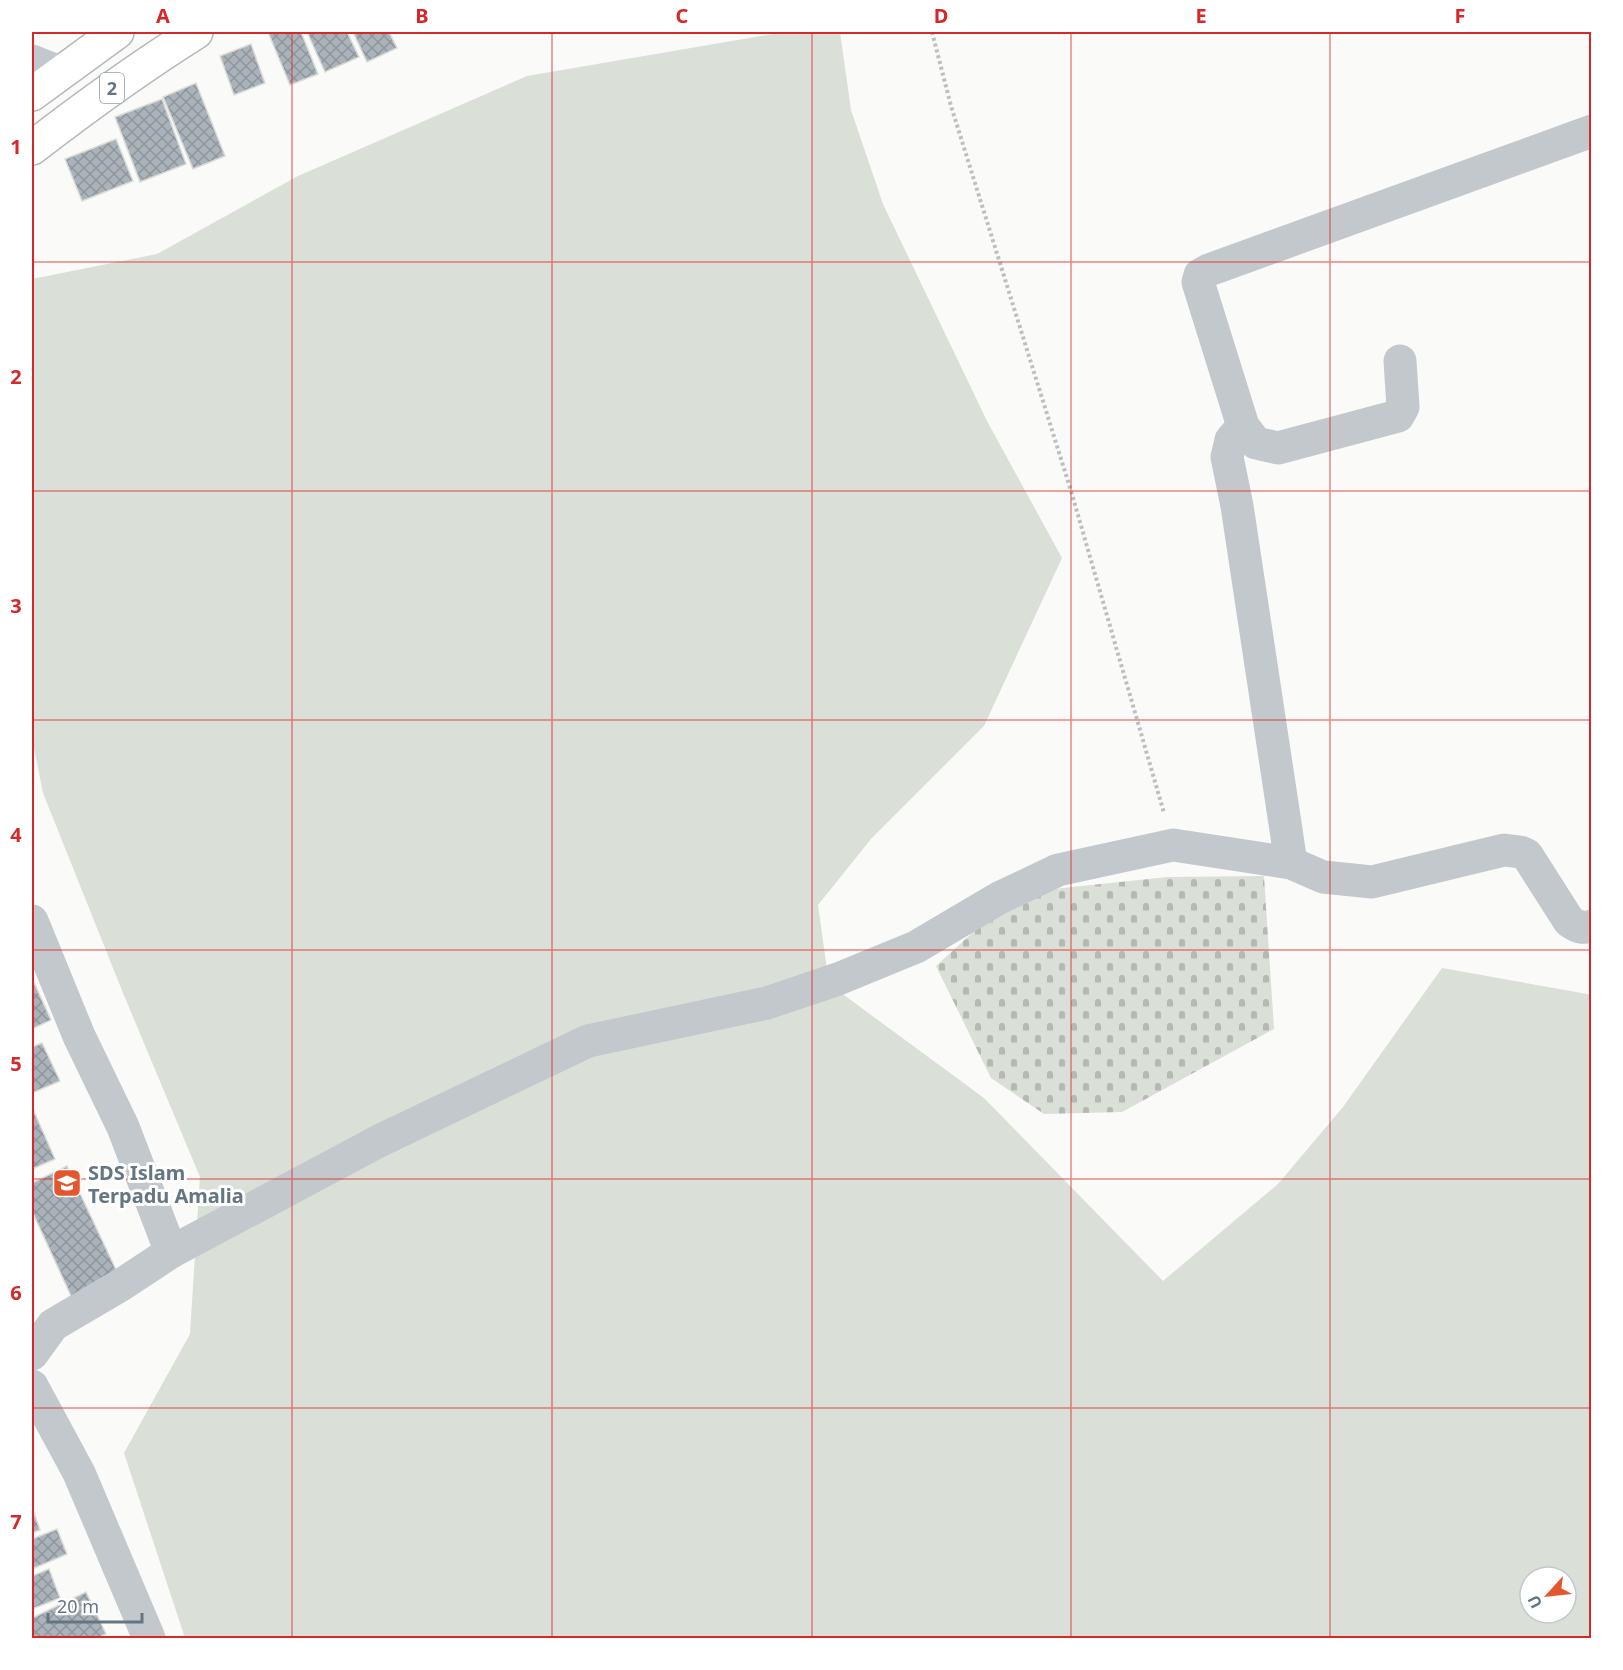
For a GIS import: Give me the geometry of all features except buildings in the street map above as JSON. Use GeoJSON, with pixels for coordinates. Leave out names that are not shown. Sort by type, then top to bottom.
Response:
{"type":"FeatureCollection","features":[{"type":"Feature","properties":{"kind":"highway","name":"2"},"geometry":{"type":"LineString","coordinates":[[32,94],[46,67],[117,32]]}},
{"type":"Feature","properties":{"kind":"highway","name":"2"},"geometry":{"type":"LineString","coordinates":[[32,147],[83,108],[196,32]]}},
{"type":"Feature","properties":{"kind":"street"},"geometry":{"type":"LineString","coordinates":[[1400,361],[1403,407],[1398,416],[1278,448],[1256,443],[1244,426],[1198,282],[1200,275],[1592,131]]}},
{"type":"Feature","properties":{"kind":"street"},"geometry":{"type":"LineString","coordinates":[[1244,426],[1231,440],[1227,457],[1239,518],[1291,863]]}},
{"type":"Feature","properties":{"kind":"street"},"geometry":{"type":"LineString","coordinates":[[32,1354],[53,1324],[121,1285],[171,1252],[380,1141],[588,1041],[767,1004],[838,979],[916,947],[999,898],[1058,870],[1173,845],[1291,863],[1323,877],[1372,882],[1504,850],[1527,855],[1569,921],[1577,927],[1592,926]]}},
{"type":"Feature","properties":{"kind":"street"},"geometry":{"type":"LineString","coordinates":[[32,921],[79,1036],[123,1127],[171,1252]]}},
{"type":"Feature","properties":{"kind":"street"},"geometry":{"type":"LineString","coordinates":[[32,1386],[79,1473],[149,1638]]}},
{"type":"Feature","properties":{"kind":"path"},"geometry":{"type":"LineString","coordinates":[[932,32],[951,106],[1071,490],[1173,845]]}},
{"type":"Feature","properties":{"kind":"green space"},"geometry":{"type":"Polygon","coordinates":[[[785,32],[840,32],[851,110],[883,204],[987,421],[1062,558],[984,726],[871,839],[818,905],[829,984],[984,1098],[1163,1281],[1278,1184],[1343,1107],[1442,968],[1591,996],[1591,1638],[185,1638],[124,1453],[190,1334],[200,1177],[43,793],[32,738],[32,279],[157,254],[298,176],[527,76],[785,32]]]}},
{"type":"Feature","properties":{"kind":"green space"},"geometry":{"type":"Polygon","coordinates":[[[1264,876],[1274,1029],[1122,1112],[1044,1114],[991,1078],[936,966],[1016,893],[1167,877],[1264,876]]]}},
{"type":"Feature","properties":{"kind":"place","name":"SDS Islam Terpadu Amalia"},"geometry":{"type":"Point","coordinates":[67,1183]}}]}
